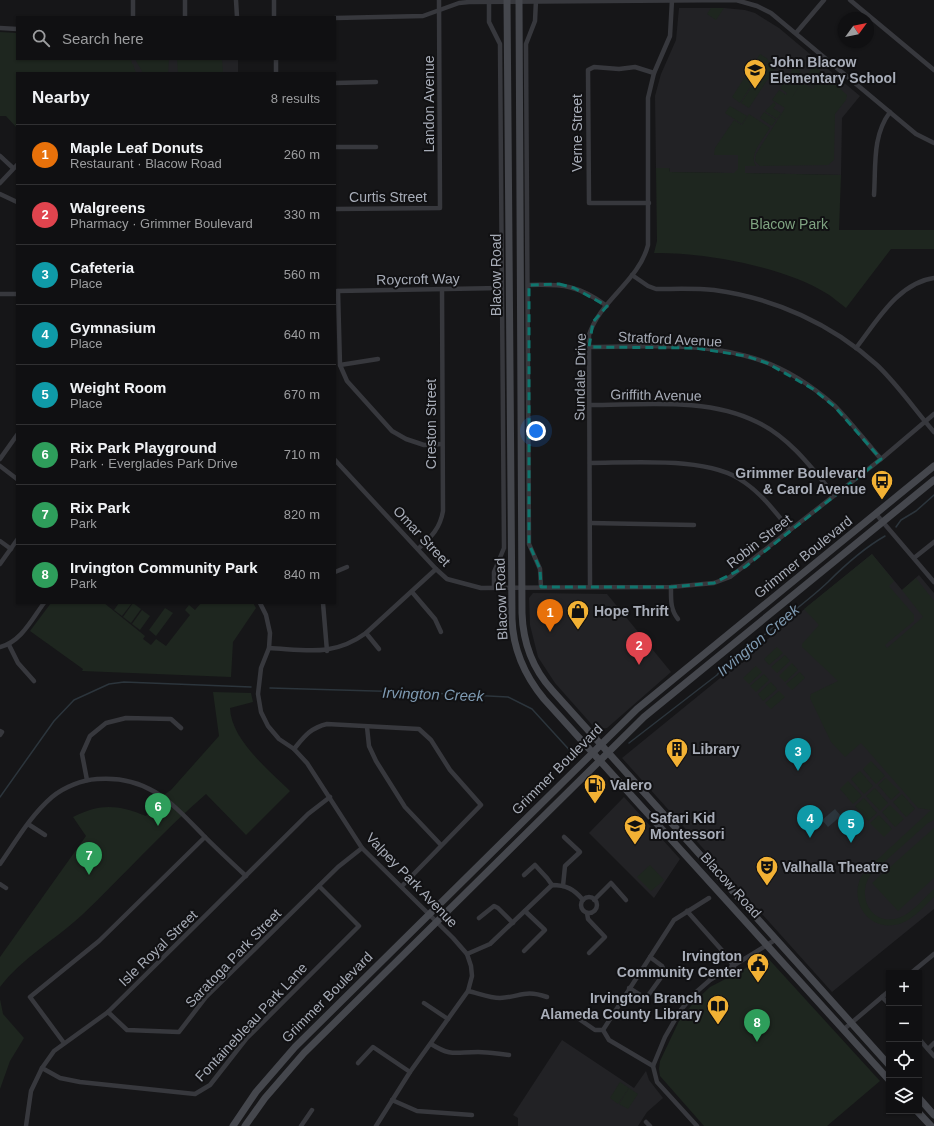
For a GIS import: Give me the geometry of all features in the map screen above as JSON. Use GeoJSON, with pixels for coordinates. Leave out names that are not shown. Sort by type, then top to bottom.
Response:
{"type":"FeatureCollection","features":[{"type":"Feature","properties":{"kind":"main road","name":"Blacow Road"},"geometry":{"type":"LineString","coordinates":[[519,1],[522,587],[524,634],[535,667],[548,686],[607,753],[886,1062]]}},
{"type":"Feature","properties":{"kind":"main road","name":"Blacow Road"},"geometry":{"type":"LineString","coordinates":[[507,2],[513,631],[523,666],[541,694],[887,1078]]}},
{"type":"Feature","properties":{"kind":"main road","name":"Grimmer Boulevard"},"geometry":{"type":"LineString","coordinates":[[233,1126],[275,1069],[600,745],[644,704],[934,466]]}},
{"type":"Feature","properties":{"kind":"main road","name":"Grimmer Boulevard"},"geometry":{"type":"LineString","coordinates":[[245,1126],[265,1098],[304,1053],[644,717],[934,480]]}},
{"type":"Feature","properties":{"kind":"main road"},"geometry":{"type":"LineString","coordinates":[[922,1101],[934,1115]]}},
{"type":"Feature","properties":{"kind":"main road"},"geometry":{"type":"LineString","coordinates":[[920,1114],[931,1126]]}},
{"type":"Feature","properties":{"kind":"street"},"geometry":{"type":"LineString","coordinates":[[133,0],[133,16]]}},
{"type":"Feature","properties":{"kind":"street"},"geometry":{"type":"LineString","coordinates":[[185,0],[185,16]]}},
{"type":"Feature","properties":{"kind":"street"},"geometry":{"type":"LineString","coordinates":[[236,0],[237,16]]}},
{"type":"Feature","properties":{"kind":"street"},"geometry":{"type":"LineString","coordinates":[[274,0],[274,16]]}},
{"type":"Feature","properties":{"kind":"street","name":"Landon Avenue"},"geometry":{"type":"LineString","coordinates":[[439,0],[440,208]]}},
{"type":"Feature","properties":{"kind":"street"},"geometry":{"type":"LineString","coordinates":[[336,18],[423,16],[459,3],[519,1],[736,0],[751,4],[772,14],[916,134],[934,143]]}},
{"type":"Feature","properties":{"kind":"street"},"geometry":{"type":"LineString","coordinates":[[796,33],[824,0]]}},
{"type":"Feature","properties":{"kind":"street"},"geometry":{"type":"LineString","coordinates":[[850,0],[934,70]]}},
{"type":"Feature","properties":{"kind":"street"},"geometry":{"type":"LineString","coordinates":[[536,1],[535,21],[526,44],[529,285],[529,544],[540,569],[540,587]]}},
{"type":"Feature","properties":{"kind":"street","name":"Sundale Drive"},"geometry":{"type":"LineString","coordinates":[[590,586],[589,335],[593,322],[641,263],[648,245],[648,98],[654,73],[670,36],[672,1]]}},
{"type":"Feature","properties":{"kind":"street","name":"Blacow Road"},"geometry":{"type":"LineString","coordinates":[[489,2],[489,22],[500,44],[504,548],[494,572],[494,587]]}},
{"type":"Feature","properties":{"kind":"street"},"geometry":{"type":"LineString","coordinates":[[0,28],[16,29]]}},
{"type":"Feature","properties":{"kind":"street"},"geometry":{"type":"LineString","coordinates":[[276,60],[276,72]]}},
{"type":"Feature","properties":{"kind":"street","name":"Verne Street"},"geometry":{"type":"LineString","coordinates":[[649,202],[589,203],[588,70],[594,67],[619,69],[635,67],[654,73]]}},
{"type":"Feature","properties":{"kind":"street"},"geometry":{"type":"LineString","coordinates":[[336,83],[376,82]]}},
{"type":"Feature","properties":{"kind":"street"},"geometry":{"type":"LineString","coordinates":[[874,195],[879,131],[890,112]]}},
{"type":"Feature","properties":{"kind":"street"},"geometry":{"type":"LineString","coordinates":[[336,147],[376,147]]}},
{"type":"Feature","properties":{"kind":"street"},"geometry":{"type":"LineString","coordinates":[[0,156],[15,166],[0,183]]}},
{"type":"Feature","properties":{"kind":"street"},"geometry":{"type":"LineString","coordinates":[[0,194],[16,202]]}},
{"type":"Feature","properties":{"kind":"street","name":"Curtis Street"},"geometry":{"type":"LineString","coordinates":[[336,209],[440,208]]}},
{"type":"Feature","properties":{"kind":"street"},"geometry":{"type":"LineString","coordinates":[[632,275],[648,286],[656,289],[713,290],[756,298],[785,308],[823,326],[856,348],[877,366],[900,389],[934,432]]}},
{"type":"Feature","properties":{"kind":"street"},"geometry":{"type":"LineString","coordinates":[[856,348],[903,291],[914,283],[934,278]]}},
{"type":"Feature","properties":{"kind":"street"},"geometry":{"type":"LineString","coordinates":[[529,285],[559,284],[574,288],[586,292],[607,306]]}},
{"type":"Feature","properties":{"kind":"street","name":"Roycroft Way"},"geometry":{"type":"LineString","coordinates":[[336,291],[501,288]]}},
{"type":"Feature","properties":{"kind":"street","name":"Creston Street"},"geometry":{"type":"LineString","coordinates":[[418,549],[437,531],[441,523],[443,511],[442,289]]}},
{"type":"Feature","properties":{"kind":"street"},"geometry":{"type":"LineString","coordinates":[[336,291],[340,365],[347,381],[392,431],[406,439],[424,445],[442,444]]}},
{"type":"Feature","properties":{"kind":"street"},"geometry":{"type":"LineString","coordinates":[[0,294],[16,294]]}},
{"type":"Feature","properties":{"kind":"street","name":"Stratford Avenue"},"geometry":{"type":"LineString","coordinates":[[589,347],[695,348],[746,356],[767,363],[808,386],[835,407],[881,459]]}},
{"type":"Feature","properties":{"kind":"street"},"geometry":{"type":"LineString","coordinates":[[340,365],[378,359]]}},
{"type":"Feature","properties":{"kind":"street","name":"Griffith Avenue"},"geometry":{"type":"LineString","coordinates":[[589,405],[699,405],[757,422],[782,438],[806,460],[834,495]]}},
{"type":"Feature","properties":{"kind":"street","name":"Robin Street"},"geometry":{"type":"LineString","coordinates":[[512,587],[671,587],[714,583],[730,577],[881,459],[934,414]]}},
{"type":"Feature","properties":{"kind":"street"},"geometry":{"type":"LineString","coordinates":[[0,459],[16,436]]}},
{"type":"Feature","properties":{"kind":"street","name":"Omar Street"},"geometry":{"type":"LineString","coordinates":[[336,461],[436,569],[447,578],[464,585],[481,588],[512,587]]}},
{"type":"Feature","properties":{"kind":"street"},"geometry":{"type":"LineString","coordinates":[[590,463],[699,464],[726,472],[744,481],[768,502],[790,530]]}},
{"type":"Feature","properties":{"kind":"street"},"geometry":{"type":"LineString","coordinates":[[0,466],[16,478]]}},
{"type":"Feature","properties":{"kind":"street"},"geometry":{"type":"LineString","coordinates":[[876,514],[934,582]]}},
{"type":"Feature","properties":{"kind":"street"},"geometry":{"type":"LineString","coordinates":[[590,523],[694,525]]}},
{"type":"Feature","properties":{"kind":"street"},"geometry":{"type":"LineString","coordinates":[[0,541],[11,549]]}},
{"type":"Feature","properties":{"kind":"street"},"geometry":{"type":"LineString","coordinates":[[0,564],[16,542]]}},
{"type":"Feature","properties":{"kind":"street"},"geometry":{"type":"LineString","coordinates":[[914,558],[934,542]]}},
{"type":"Feature","properties":{"kind":"street"},"geometry":{"type":"LineString","coordinates":[[336,572],[347,567]]}},
{"type":"Feature","properties":{"kind":"street"},"geometry":{"type":"LineString","coordinates":[[269,648],[327,651],[344,646],[366,633],[436,569]]}},
{"type":"Feature","properties":{"kind":"street"},"geometry":{"type":"LineString","coordinates":[[671,587],[671,603],[673,613],[678,619]]}},
{"type":"Feature","properties":{"kind":"street"},"geometry":{"type":"LineString","coordinates":[[412,592],[435,619],[441,632]]}},
{"type":"Feature","properties":{"kind":"street"},"geometry":{"type":"LineString","coordinates":[[0,647],[9,645],[19,636],[43,604]]}},
{"type":"Feature","properties":{"kind":"street","name":"Valpey Park Avenue"},"geometry":{"type":"LineString","coordinates":[[260,604],[269,624],[269,648],[261,668],[258,694],[261,712],[268,726],[279,739],[294,749],[307,763],[362,848],[430,914],[467,954],[471,966],[472,976],[468,990],[410,1072],[376,1126]]}},
{"type":"Feature","properties":{"kind":"street"},"geometry":{"type":"LineString","coordinates":[[323,604],[327,651]]}},
{"type":"Feature","properties":{"kind":"street"},"geometry":{"type":"LineString","coordinates":[[366,633],[379,649]]}},
{"type":"Feature","properties":{"kind":"street"},"geometry":{"type":"LineString","coordinates":[[9,645],[18,663],[34,681]]}},
{"type":"Feature","properties":{"kind":"street"},"geometry":{"type":"LineString","coordinates":[[87,780],[82,754],[90,736],[106,723],[126,718],[171,720],[182,728]]}},
{"type":"Feature","properties":{"kind":"street"},"geometry":{"type":"LineString","coordinates":[[294,749],[308,732],[316,727],[327,724],[419,729],[432,740],[450,770],[481,805],[402,886]]}},
{"type":"Feature","properties":{"kind":"street"},"geometry":{"type":"LineString","coordinates":[[367,727],[368,746],[376,761],[405,807],[441,845]]}},
{"type":"Feature","properties":{"kind":"street"},"geometry":{"type":"LineString","coordinates":[[0,864],[28,824],[53,796],[67,788],[87,780],[112,778],[139,783],[161,794],[178,808],[246,876]]}},
{"type":"Feature","properties":{"kind":"street","name":"Isle Royal Street"},"geometry":{"type":"LineString","coordinates":[[26,1126],[31,1091],[42,1068],[54,1051],[108,1012],[308,814],[330,797]]}},
{"type":"Feature","properties":{"kind":"street"},"geometry":{"type":"LineString","coordinates":[[28,824],[45,835]]}},
{"type":"Feature","properties":{"kind":"street"},"geometry":{"type":"LineString","coordinates":[[64,1043],[30,997],[99,941],[205,836]]}},
{"type":"Feature","properties":{"kind":"street"},"geometry":{"type":"LineString","coordinates":[[563,886],[566,866],[580,852],[564,837]]}},
{"type":"Feature","properties":{"kind":"street","name":"Saratoga Park Street"},"geometry":{"type":"LineString","coordinates":[[108,1012],[127,1030],[178,1032],[206,997],[338,867],[362,848]]}},
{"type":"Feature","properties":{"kind":"street"},"geometry":{"type":"LineString","coordinates":[[524,875],[535,865],[552,885]]}},
{"type":"Feature","properties":{"kind":"street"},"geometry":{"type":"LineString","coordinates":[[594,900],[611,883],[626,900]]}},
{"type":"Feature","properties":{"kind":"street"},"geometry":{"type":"LineString","coordinates":[[0,884],[6,888]]}},
{"type":"Feature","properties":{"kind":"street"},"geometry":{"type":"LineString","coordinates":[[467,954],[490,944],[552,885],[563,886],[575,890],[583,900]]}},
{"type":"Feature","properties":{"kind":"street","name":"Fontainebleau Park Lane"},"geometry":{"type":"LineString","coordinates":[[42,1068],[60,1078],[80,1082],[195,1094],[206,1089],[246,1039],[359,926],[319,886]]}},
{"type":"Feature","properties":{"kind":"street"},"geometry":{"type":"LineString","coordinates":[[583,900],[590,898],[594,900]]}},
{"type":"Feature","properties":{"kind":"street"},"geometry":{"type":"LineString","coordinates":[[603,1030],[674,920],[709,898]]}},
{"type":"Feature","properties":{"kind":"street"},"geometry":{"type":"LineString","coordinates":[[583,900],[581,907],[588,913],[588,919],[605,937],[588,953]]}},
{"type":"Feature","properties":{"kind":"street"},"geometry":{"type":"LineString","coordinates":[[588,913],[595,909],[596,904],[594,900]]}},
{"type":"Feature","properties":{"kind":"street"},"geometry":{"type":"LineString","coordinates":[[478,918],[494,906],[513,923]]}},
{"type":"Feature","properties":{"kind":"street"},"geometry":{"type":"LineString","coordinates":[[524,951],[545,930],[525,911]]}},
{"type":"Feature","properties":{"kind":"street"},"geometry":{"type":"LineString","coordinates":[[687,911],[727,956],[734,967]]}},
{"type":"Feature","properties":{"kind":"street"},"geometry":{"type":"LineString","coordinates":[[697,1126],[657,1082],[653,1066],[665,1037],[680,1011],[694,994],[710,980],[734,967],[775,940]]}},
{"type":"Feature","properties":{"kind":"street"},"geometry":{"type":"LineString","coordinates":[[915,970],[934,954]]}},
{"type":"Feature","properties":{"kind":"street"},"geometry":{"type":"LineString","coordinates":[[629,988],[642,996],[647,997],[665,972],[662,966],[650,957]]}},
{"type":"Feature","properties":{"kind":"street"},"geometry":{"type":"LineString","coordinates":[[468,990],[490,997],[500,998],[534,992],[547,997]]}},
{"type":"Feature","properties":{"kind":"street"},"geometry":{"type":"LineString","coordinates":[[843,1030],[886,994]]}},
{"type":"Feature","properties":{"kind":"street"},"geometry":{"type":"LineString","coordinates":[[882,997],[886,1001]]}},
{"type":"Feature","properties":{"kind":"street"},"geometry":{"type":"LineString","coordinates":[[424,1003],[448,1019]]}},
{"type":"Feature","properties":{"kind":"street"},"geometry":{"type":"LineString","coordinates":[[578,1019],[595,1030],[603,1030]]}},
{"type":"Feature","properties":{"kind":"street"},"geometry":{"type":"LineString","coordinates":[[603,1030],[609,1040],[653,1066]]}},
{"type":"Feature","properties":{"kind":"street"},"geometry":{"type":"LineString","coordinates":[[922,1042],[934,1056]]}},
{"type":"Feature","properties":{"kind":"street"},"geometry":{"type":"LineString","coordinates":[[431,1044],[443,1052],[454,1054],[478,1052],[509,1056]]}},
{"type":"Feature","properties":{"kind":"street"},"geometry":{"type":"LineString","coordinates":[[928,1049],[934,1044]]}},
{"type":"Feature","properties":{"kind":"street"},"geometry":{"type":"LineString","coordinates":[[358,1063],[373,1047],[410,1072]]}},
{"type":"Feature","properties":{"kind":"street"},"geometry":{"type":"LineString","coordinates":[[392,1100],[417,1111],[472,1115]]}},
{"type":"Feature","properties":{"kind":"street"},"geometry":{"type":"LineString","coordinates":[[301,1126],[312,1110]]}},
{"type":"Feature","properties":{"kind":"highlighted area"},"geometry":{"type":"Polygon","coordinates":[[[559,284],[574,288],[607,306],[593,322],[589,347],[695,348],[746,356],[767,363],[813,389],[835,407],[881,459],[745,567],[714,583],[671,587],[541,587],[540,569],[529,544],[529,285],[559,284]]]}},
{"type":"Feature","properties":{"kind":"shaded area","name":"John Blacow Elementary School"},"geometry":{"type":"Polygon","coordinates":[[[679,8],[724,8],[745,10],[755,13],[779,28],[860,96],[842,118],[841,175],[670,172],[669,168],[656,168],[655,96],[661,74],[676,40],[679,8]]]}},
{"type":"Feature","properties":{"kind":"shaded area"},"geometry":{"type":"Polygon","coordinates":[[[48,60],[238,60],[238,72],[52,72],[48,60]]]}},
{"type":"Feature","properties":{"kind":"shaded area"},"geometry":{"type":"Polygon","coordinates":[[[872,554],[902,590],[919,575],[934,593],[934,909],[832,992],[622,758],[872,554]]]}},
{"type":"Feature","properties":{"kind":"shaded area"},"geometry":{"type":"Polygon","coordinates":[[[533,593],[607,594],[671,672],[607,728],[600,729],[594,727],[555,683],[538,657],[530,625],[529,598],[533,593]]]}},
{"type":"Feature","properties":{"kind":"shaded area","name":"Safari Kid Montessori"},"geometry":{"type":"Polygon","coordinates":[[[624,797],[680,859],[654,898],[589,833],[624,797]]]}},
{"type":"Feature","properties":{"kind":"shaded area"},"geometry":{"type":"Polygon","coordinates":[[[835,809],[841,816],[828,827],[822,820],[835,809]]]}},
{"type":"Feature","properties":{"kind":"shaded area"},"geometry":{"type":"Polygon","coordinates":[[[562,1040],[634,1088],[646,1071],[649,1080],[663,1098],[647,1112],[638,1126],[518,1126],[518,1118],[513,1115],[562,1040]]]}},
{"type":"Feature","properties":{"kind":"green space"},"geometry":{"type":"Polygon","coordinates":[[[711,8],[724,8],[716,20],[707,14],[711,8]]]}},
{"type":"Feature","properties":{"kind":"green space"},"geometry":{"type":"Polygon","coordinates":[[[0,32],[16,33],[16,60],[131,60],[133,64],[136,72],[16,72],[16,127],[6,116],[0,116],[0,32]]]}},
{"type":"Feature","properties":{"kind":"green space"},"geometry":{"type":"Polygon","coordinates":[[[760,54],[768,59],[740,103],[732,97],[760,54]]]}},
{"type":"Feature","properties":{"kind":"green space"},"geometry":{"type":"Polygon","coordinates":[[[136,60],[169,60],[168,72],[142,72],[136,60]]]}},
{"type":"Feature","properties":{"kind":"green space"},"geometry":{"type":"Polygon","coordinates":[[[177,60],[222,60],[223,72],[178,72],[177,60]]]}},
{"type":"Feature","properties":{"kind":"green space"},"geometry":{"type":"Polygon","coordinates":[[[769,60],[777,65],[749,108],[741,103],[769,60]]]}},
{"type":"Feature","properties":{"kind":"green space"},"geometry":{"type":"Polygon","coordinates":[[[813,66],[822,72],[813,87],[804,81],[813,66]]]}},
{"type":"Feature","properties":{"kind":"green space"},"geometry":{"type":"Polygon","coordinates":[[[794,67],[801,72],[799,75],[804,78],[791,99],[802,82],[813,89],[823,73],[847,95],[846,100],[835,114],[834,160],[828,165],[760,166],[755,161],[756,154],[785,108],[772,100],[779,90],[786,95],[787,93],[780,88],[785,81],[793,85],[796,80],[789,75],[794,67]]]}},
{"type":"Feature","properties":{"kind":"green space"},"geometry":{"type":"Polygon","coordinates":[[[774,102],[776,105],[773,108],[781,113],[777,119],[765,111],[774,102]]]}},
{"type":"Feature","properties":{"kind":"green space"},"geometry":{"type":"Polygon","coordinates":[[[730,106],[747,116],[742,124],[725,113],[730,106]]]}},
{"type":"Feature","properties":{"kind":"green space"},"geometry":{"type":"Polygon","coordinates":[[[764,112],[776,120],[772,126],[760,118],[764,112]]]}},
{"type":"Feature","properties":{"kind":"green space","name":"Blacow Park"},"geometry":{"type":"Polygon","coordinates":[[[749,114],[770,128],[755,152],[754,162],[756,166],[745,166],[745,173],[841,175],[839,230],[934,230],[934,249],[891,249],[846,308],[829,295],[809,284],[766,269],[719,258],[674,253],[654,253],[657,241],[656,168],[669,168],[670,172],[734,173],[738,169],[738,155],[714,155],[715,148],[734,120],[742,125],[749,114]]]}},
{"type":"Feature","properties":{"kind":"green space"},"geometry":{"type":"Polygon","coordinates":[[[872,554],[894,581],[889,586],[914,615],[914,621],[885,645],[887,648],[923,617],[902,590],[916,578],[934,601],[934,820],[928,823],[873,872],[868,879],[865,888],[865,896],[871,911],[877,916],[885,919],[895,919],[906,914],[916,907],[934,889],[934,897],[911,918],[900,924],[894,925],[883,925],[874,922],[866,916],[858,899],[860,880],[865,871],[931,810],[918,808],[861,743],[845,757],[831,742],[810,698],[811,694],[838,681],[802,647],[802,644],[819,625],[804,609],[872,554]]]}},
{"type":"Feature","properties":{"kind":"green space"},"geometry":{"type":"Polygon","coordinates":[[[50,604],[105,604],[145,636],[143,639],[151,645],[156,639],[166,646],[190,615],[185,610],[189,605],[195,610],[200,604],[254,604],[256,608],[233,642],[231,677],[82,671],[83,669],[30,631],[50,604]]]}},
{"type":"Feature","properties":{"kind":"green space"},"geometry":{"type":"Polygon","coordinates":[[[118,604],[131,604],[122,616],[114,610],[118,604]]]}},
{"type":"Feature","properties":{"kind":"green space"},"geometry":{"type":"Polygon","coordinates":[[[132,604],[141,609],[131,623],[123,617],[132,604]]]}},
{"type":"Feature","properties":{"kind":"green space"},"geometry":{"type":"Polygon","coordinates":[[[165,608],[173,613],[156,636],[149,630],[165,608]]]}},
{"type":"Feature","properties":{"kind":"green space"},"geometry":{"type":"Polygon","coordinates":[[[142,610],[150,616],[140,630],[132,624],[142,610]]]}},
{"type":"Feature","properties":{"kind":"green space"},"geometry":{"type":"Polygon","coordinates":[[[777,647],[783,653],[769,665],[764,659],[777,647]]]}},
{"type":"Feature","properties":{"kind":"green space"},"geometry":{"type":"Polygon","coordinates":[[[785,655],[790,661],[777,673],[771,667],[785,655]]]}},
{"type":"Feature","properties":{"kind":"green space"},"geometry":{"type":"Polygon","coordinates":[[[792,663],[798,670],[785,682],[779,676],[792,663]]]}},
{"type":"Feature","properties":{"kind":"green space"},"geometry":{"type":"Polygon","coordinates":[[[756,666],[762,672],[749,684],[743,678],[756,666]]]}},
{"type":"Feature","properties":{"kind":"green space"},"geometry":{"type":"Polygon","coordinates":[[[800,672],[805,678],[792,690],[786,684],[800,672]]]}},
{"type":"Feature","properties":{"kind":"green space"},"geometry":{"type":"Polygon","coordinates":[[[764,674],[769,680],[756,692],[750,686],[764,674]]]}},
{"type":"Feature","properties":{"kind":"green space"},"geometry":{"type":"Polygon","coordinates":[[[771,682],[777,689],[763,701],[758,694],[771,682]]]}},
{"type":"Feature","properties":{"kind":"green space"},"geometry":{"type":"Polygon","coordinates":[[[779,691],[785,697],[771,709],[765,703],[779,691]]]}},
{"type":"Feature","properties":{"kind":"green space"},"geometry":{"type":"Polygon","coordinates":[[[213,692],[251,693],[253,702],[230,708],[232,720],[237,732],[252,754],[290,791],[246,835],[206,794],[174,823],[82,915],[28,958],[0,987],[0,957],[86,836],[73,817],[93,809],[110,807],[146,816],[158,799],[171,790],[219,736],[213,692]]]}},
{"type":"Feature","properties":{"kind":"green space"},"geometry":{"type":"Polygon","coordinates":[[[871,761],[885,776],[876,784],[863,769],[871,761]]]}},
{"type":"Feature","properties":{"kind":"green space"},"geometry":{"type":"Polygon","coordinates":[[[860,771],[873,786],[864,794],[851,779],[860,771]]]}},
{"type":"Feature","properties":{"kind":"green space"},"geometry":{"type":"Polygon","coordinates":[[[886,778],[900,792],[891,800],[878,785],[886,778]]]}},
{"type":"Feature","properties":{"kind":"green space"},"geometry":{"type":"Polygon","coordinates":[[[848,781],[862,796],[853,804],[840,789],[848,781]]]}},
{"type":"Feature","properties":{"kind":"green space"},"geometry":{"type":"Polygon","coordinates":[[[875,788],[888,803],[880,811],[866,796],[875,788]]]}},
{"type":"Feature","properties":{"kind":"green space"},"geometry":{"type":"Polygon","coordinates":[[[902,794],[915,809],[906,817],[893,802],[902,794]]]}},
{"type":"Feature","properties":{"kind":"green space"},"geometry":{"type":"Polygon","coordinates":[[[864,798],[877,813],[868,821],[855,806],[864,798]]]}},
{"type":"Feature","properties":{"kind":"green space"},"geometry":{"type":"Polygon","coordinates":[[[890,805],[904,819],[895,827],[882,812],[890,805]]]}},
{"type":"Feature","properties":{"kind":"green space"},"geometry":{"type":"Polygon","coordinates":[[[879,815],[892,829],[884,837],[870,823],[879,815]]]}},
{"type":"Feature","properties":{"kind":"green space"},"geometry":{"type":"Polygon","coordinates":[[[934,828],[934,878],[898,911],[872,883],[934,828]]]}},
{"type":"Feature","properties":{"kind":"green space"},"geometry":{"type":"Polygon","coordinates":[[[650,865],[664,880],[651,891],[637,877],[650,865]]]}},
{"type":"Feature","properties":{"kind":"green space"},"geometry":{"type":"Polygon","coordinates":[[[765,955],[880,1081],[827,1126],[704,1126],[660,1076],[660,1061],[679,1021],[694,1002],[710,987],[741,971],[765,955]]]}},
{"type":"Feature","properties":{"kind":"green space"},"geometry":{"type":"Polygon","coordinates":[[[0,999],[3,1014],[24,1038],[10,1061],[0,1089],[0,999]]]}},
{"type":"Feature","properties":{"kind":"green space"},"geometry":{"type":"Polygon","coordinates":[[[620,1082],[629,1088],[618,1104],[610,1098],[620,1082]]]}},
{"type":"Feature","properties":{"kind":"green space"},"geometry":{"type":"Polygon","coordinates":[[[629,1088],[638,1094],[628,1109],[619,1104],[629,1088]]]}},
{"type":"Feature","properties":{"kind":"waterway","name":"Irvington Creek"},"geometry":{"type":"LineString","coordinates":[[896,527],[901,520],[916,511],[934,495]]}},
{"type":"Feature","properties":{"kind":"waterway","name":"Irvington Creek"},"geometry":{"type":"LineString","coordinates":[[629,743],[717,675],[733,658],[813,596],[855,557],[885,536]]}},
{"type":"Feature","properties":{"kind":"waterway","name":"Irvington Creek"},"geometry":{"type":"LineString","coordinates":[[0,797],[54,721],[74,700],[109,684],[124,682],[251,687]]}},
{"type":"Feature","properties":{"kind":"waterway","name":"Irvington Creek"},"geometry":{"type":"LineString","coordinates":[[270,688],[410,692],[508,697],[532,709],[574,755]]}},
{"type":"Feature","properties":{"kind":"place","name":"John Blacow Elementary School"},"geometry":{"type":"Point","coordinates":[755,90]}},
{"type":"Feature","properties":{"kind":"place","name":"Grimmer Boulevard & Carol Avenue"},"geometry":{"type":"Point","coordinates":[882,500]}},
{"type":"Feature","properties":{"kind":"place","name":"Hope Thrift"},"geometry":{"type":"Point","coordinates":[578,630]}},
{"type":"Feature","properties":{"kind":"place","name":"Maple Leaf Donuts"},"geometry":{"type":"Point","coordinates":[550,632]}},
{"type":"Feature","properties":{"kind":"place","name":"Walgreens"},"geometry":{"type":"Point","coordinates":[639,665]}},
{"type":"Feature","properties":{"kind":"place","name":"Library"},"geometry":{"type":"Point","coordinates":[677,768]}},
{"type":"Feature","properties":{"kind":"place","name":"Cafeteria"},"geometry":{"type":"Point","coordinates":[798,771]}},
{"type":"Feature","properties":{"kind":"place","name":"Valero"},"geometry":{"type":"Point","coordinates":[595,804]}},
{"type":"Feature","properties":{"kind":"place","name":"Rix Park Playground"},"geometry":{"type":"Point","coordinates":[158,826]}},
{"type":"Feature","properties":{"kind":"place","name":"Gymnasium"},"geometry":{"type":"Point","coordinates":[810,838]}},
{"type":"Feature","properties":{"kind":"place","name":"Weight Room"},"geometry":{"type":"Point","coordinates":[851,843]}},
{"type":"Feature","properties":{"kind":"place","name":"Safari Kid Montessori"},"geometry":{"type":"Point","coordinates":[635,846]}},
{"type":"Feature","properties":{"kind":"place","name":"Rix Park"},"geometry":{"type":"Point","coordinates":[89,875]}},
{"type":"Feature","properties":{"kind":"place","name":"Valhalla Theatre"},"geometry":{"type":"Point","coordinates":[767,886]}},
{"type":"Feature","properties":{"kind":"place","name":"Irvington Community Center"},"geometry":{"type":"Point","coordinates":[758,984]}},
{"type":"Feature","properties":{"kind":"place","name":"Irvington Branch Alameda County Library"},"geometry":{"type":"Point","coordinates":[718,1026]}},
{"type":"Feature","properties":{"kind":"place","name":"Irvington Community Park"},"geometry":{"type":"Point","coordinates":[757,1042]}}]}
